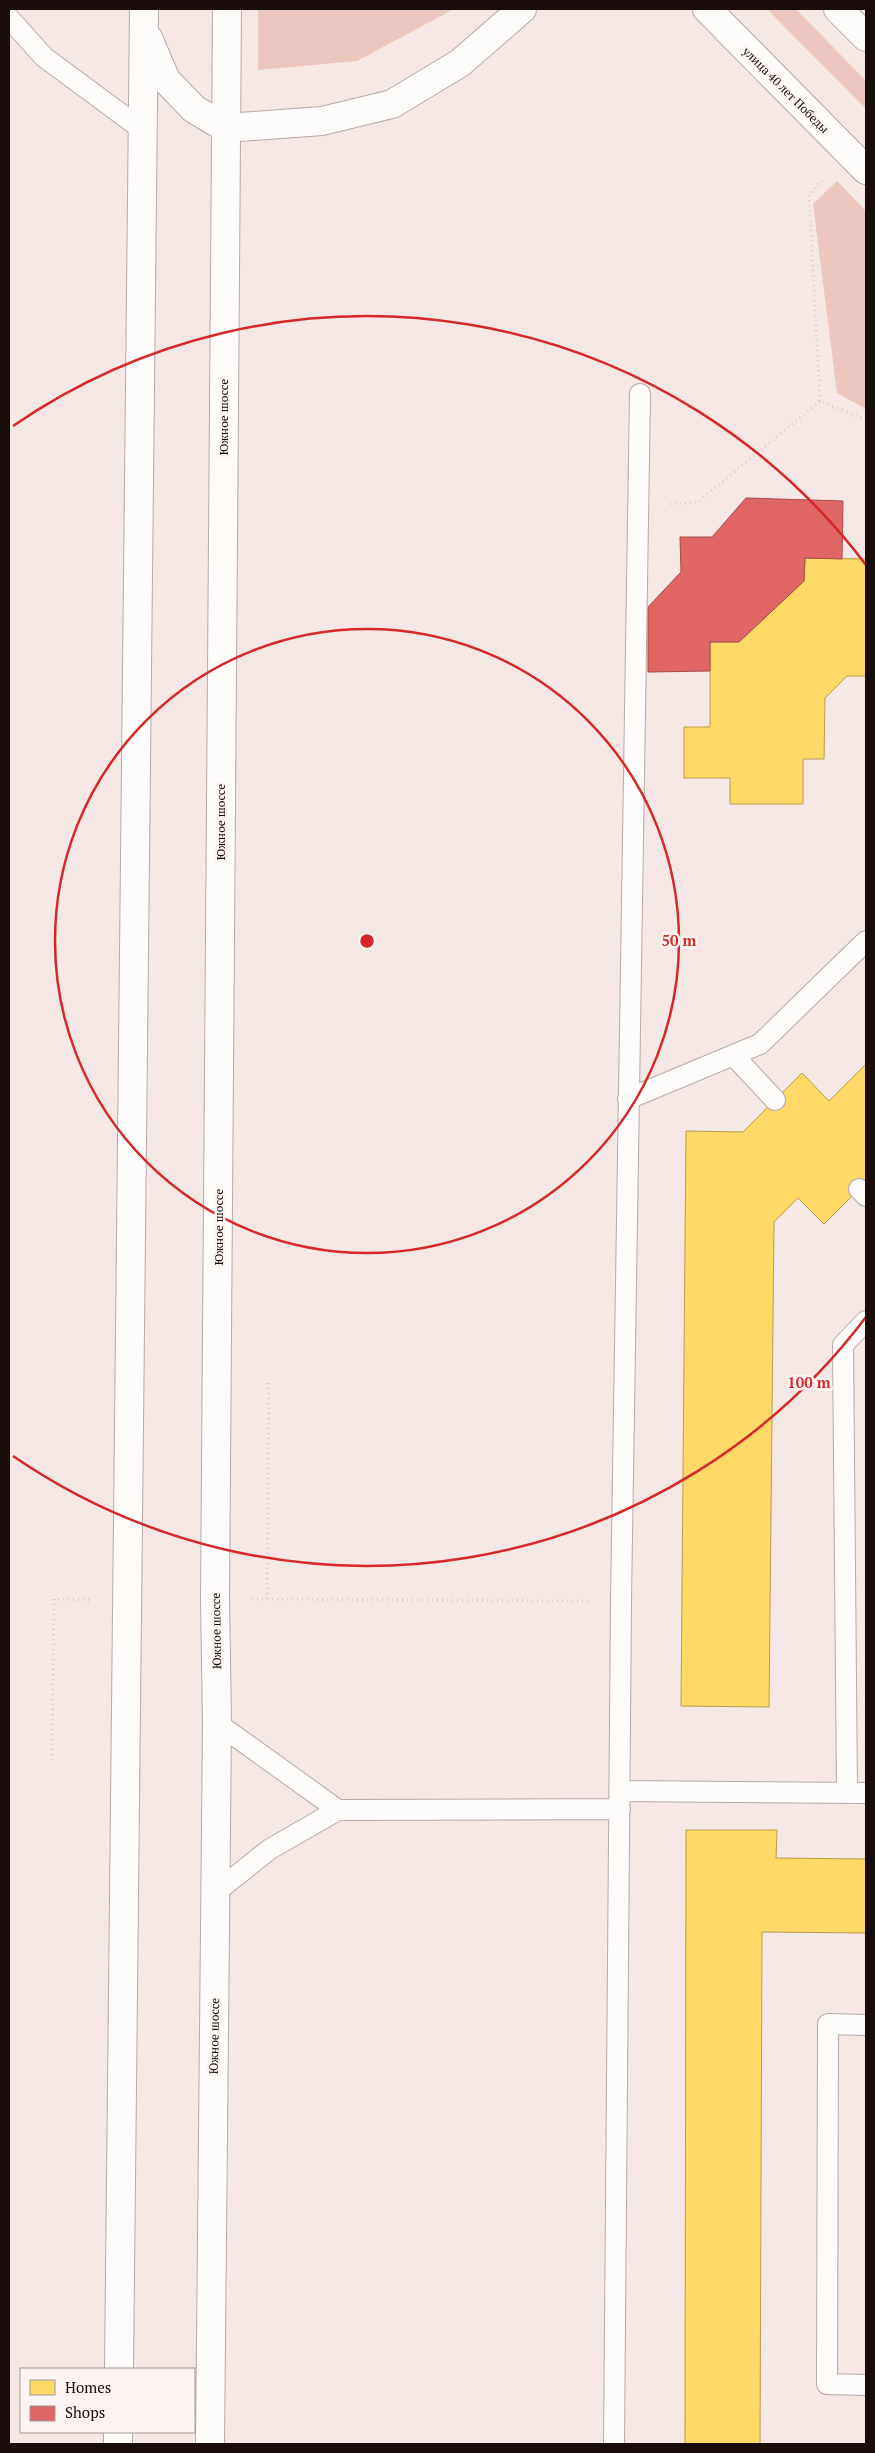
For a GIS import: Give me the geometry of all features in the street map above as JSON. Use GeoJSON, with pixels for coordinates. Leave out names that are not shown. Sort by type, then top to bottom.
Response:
{"type":"FeatureCollection","features":[{"type":"Feature","properties":{"kind":"main road","name":"Южное шоссе"},"geometry":{"type":"LineString","coordinates":[[210,2444],[216,1892],[217,1723],[215,1599],[227,9]]}},
{"type":"Feature","properties":{"kind":"main road"},"geometry":{"type":"LineString","coordinates":[[144,19],[166,80],[194,110],[226,128],[322,121],[392,104],[460,63],[522,9]]}},
{"type":"Feature","properties":{"kind":"main road","name":"улица 40 лет Победы"},"geometry":{"type":"LineString","coordinates":[[707,9],[857,161]]}},
{"type":"Feature","properties":{"kind":"main road"},"geometry":{"type":"LineString","coordinates":[[838,9],[866,37]]}},
{"type":"Feature","properties":{"kind":"main road"},"geometry":{"type":"LineString","coordinates":[[119,2368],[144,19]]}},
{"type":"Feature","properties":{"kind":"lane"},"geometry":{"type":"LineString","coordinates":[[9,18],[44,56],[144,131]]}},
{"type":"Feature","properties":{"kind":"lane"},"geometry":{"type":"LineString","coordinates":[[614,2444],[621,1601],[640,394]]}},
{"type":"Feature","properties":{"kind":"lane"},"geometry":{"type":"LineString","coordinates":[[628,1099],[760,1044],[866,941]]}},
{"type":"Feature","properties":{"kind":"lane"},"geometry":{"type":"LineString","coordinates":[[733,1055],[775,1100]]}},
{"type":"Feature","properties":{"kind":"lane"},"geometry":{"type":"LineString","coordinates":[[216,1892],[270,1849],[338,1810],[856,1793],[843,1345],[866,1321]]}},
{"type":"Feature","properties":{"kind":"lane"},"geometry":{"type":"LineString","coordinates":[[217,1723],[338,1810]]}},
{"type":"Feature","properties":{"kind":"lane"},"geometry":{"type":"LineString","coordinates":[[866,2025],[828,2024],[826,2384],[866,2385]]}},
{"type":"Feature","properties":{"kind":"path"},"geometry":{"type":"LineString","coordinates":[[820,401],[809,195],[857,161]]}},
{"type":"Feature","properties":{"kind":"path"},"geometry":{"type":"LineString","coordinates":[[820,401],[866,420]]}},
{"type":"Feature","properties":{"kind":"path"},"geometry":{"type":"LineString","coordinates":[[638,507],[698,502],[820,401]]}},
{"type":"Feature","properties":{"kind":"path"},"geometry":{"type":"LineString","coordinates":[[267,1599],[269,1379]]}},
{"type":"Feature","properties":{"kind":"path"},"geometry":{"type":"LineString","coordinates":[[52,1760],[54,1599],[126,1600]]}},
{"type":"Feature","properties":{"kind":"path"},"geometry":{"type":"LineString","coordinates":[[215,1599],[621,1601]]}},
{"type":"Feature","properties":{"kind":"shaded area"},"geometry":{"type":"Polygon","coordinates":[[[258,9],[454,9],[357,61],[258,70],[258,9]]]}},
{"type":"Feature","properties":{"kind":"shaded area"},"geometry":{"type":"Polygon","coordinates":[[[767,9],[796,9],[866,81],[866,109],[767,9]]]}},
{"type":"Feature","properties":{"kind":"shaded area"},"geometry":{"type":"Polygon","coordinates":[[[837,181],[866,211],[866,409],[837,393],[813,204],[837,181]]]}},
{"type":"Feature","properties":{"kind":"building: Homes"},"geometry":{"type":"Polygon","coordinates":[[[805,558],[866,559],[866,676],[847,676],[825,698],[824,759],[803,759],[803,804],[730,804],[730,778],[684,778],[684,727],[710,727],[710,642],[739,642],[804,581],[805,558]]]}},
{"type":"Feature","properties":{"kind":"building: Homes"},"geometry":{"type":"Polygon","coordinates":[[[866,1064],[866,1182],[824,1224],[798,1198],[774,1222],[769,1707],[681,1706],[686,1131],[743,1132],[802,1073],[829,1101],[866,1064]]]}},
{"type":"Feature","properties":{"kind":"building: Homes"},"geometry":{"type":"Polygon","coordinates":[[[686,1830],[777,1830],[776,1858],[866,1859],[866,1933],[762,1932],[760,2444],[685,2444],[686,1830]]]}},
{"type":"Feature","properties":{"kind":"building: Shops"},"geometry":{"type":"Polygon","coordinates":[[[746,498],[843,501],[842,559],[805,558],[804,581],[739,642],[710,642],[710,671],[648,672],[648,607],[681,572],[680,537],[712,537],[746,498]]]}}]}
